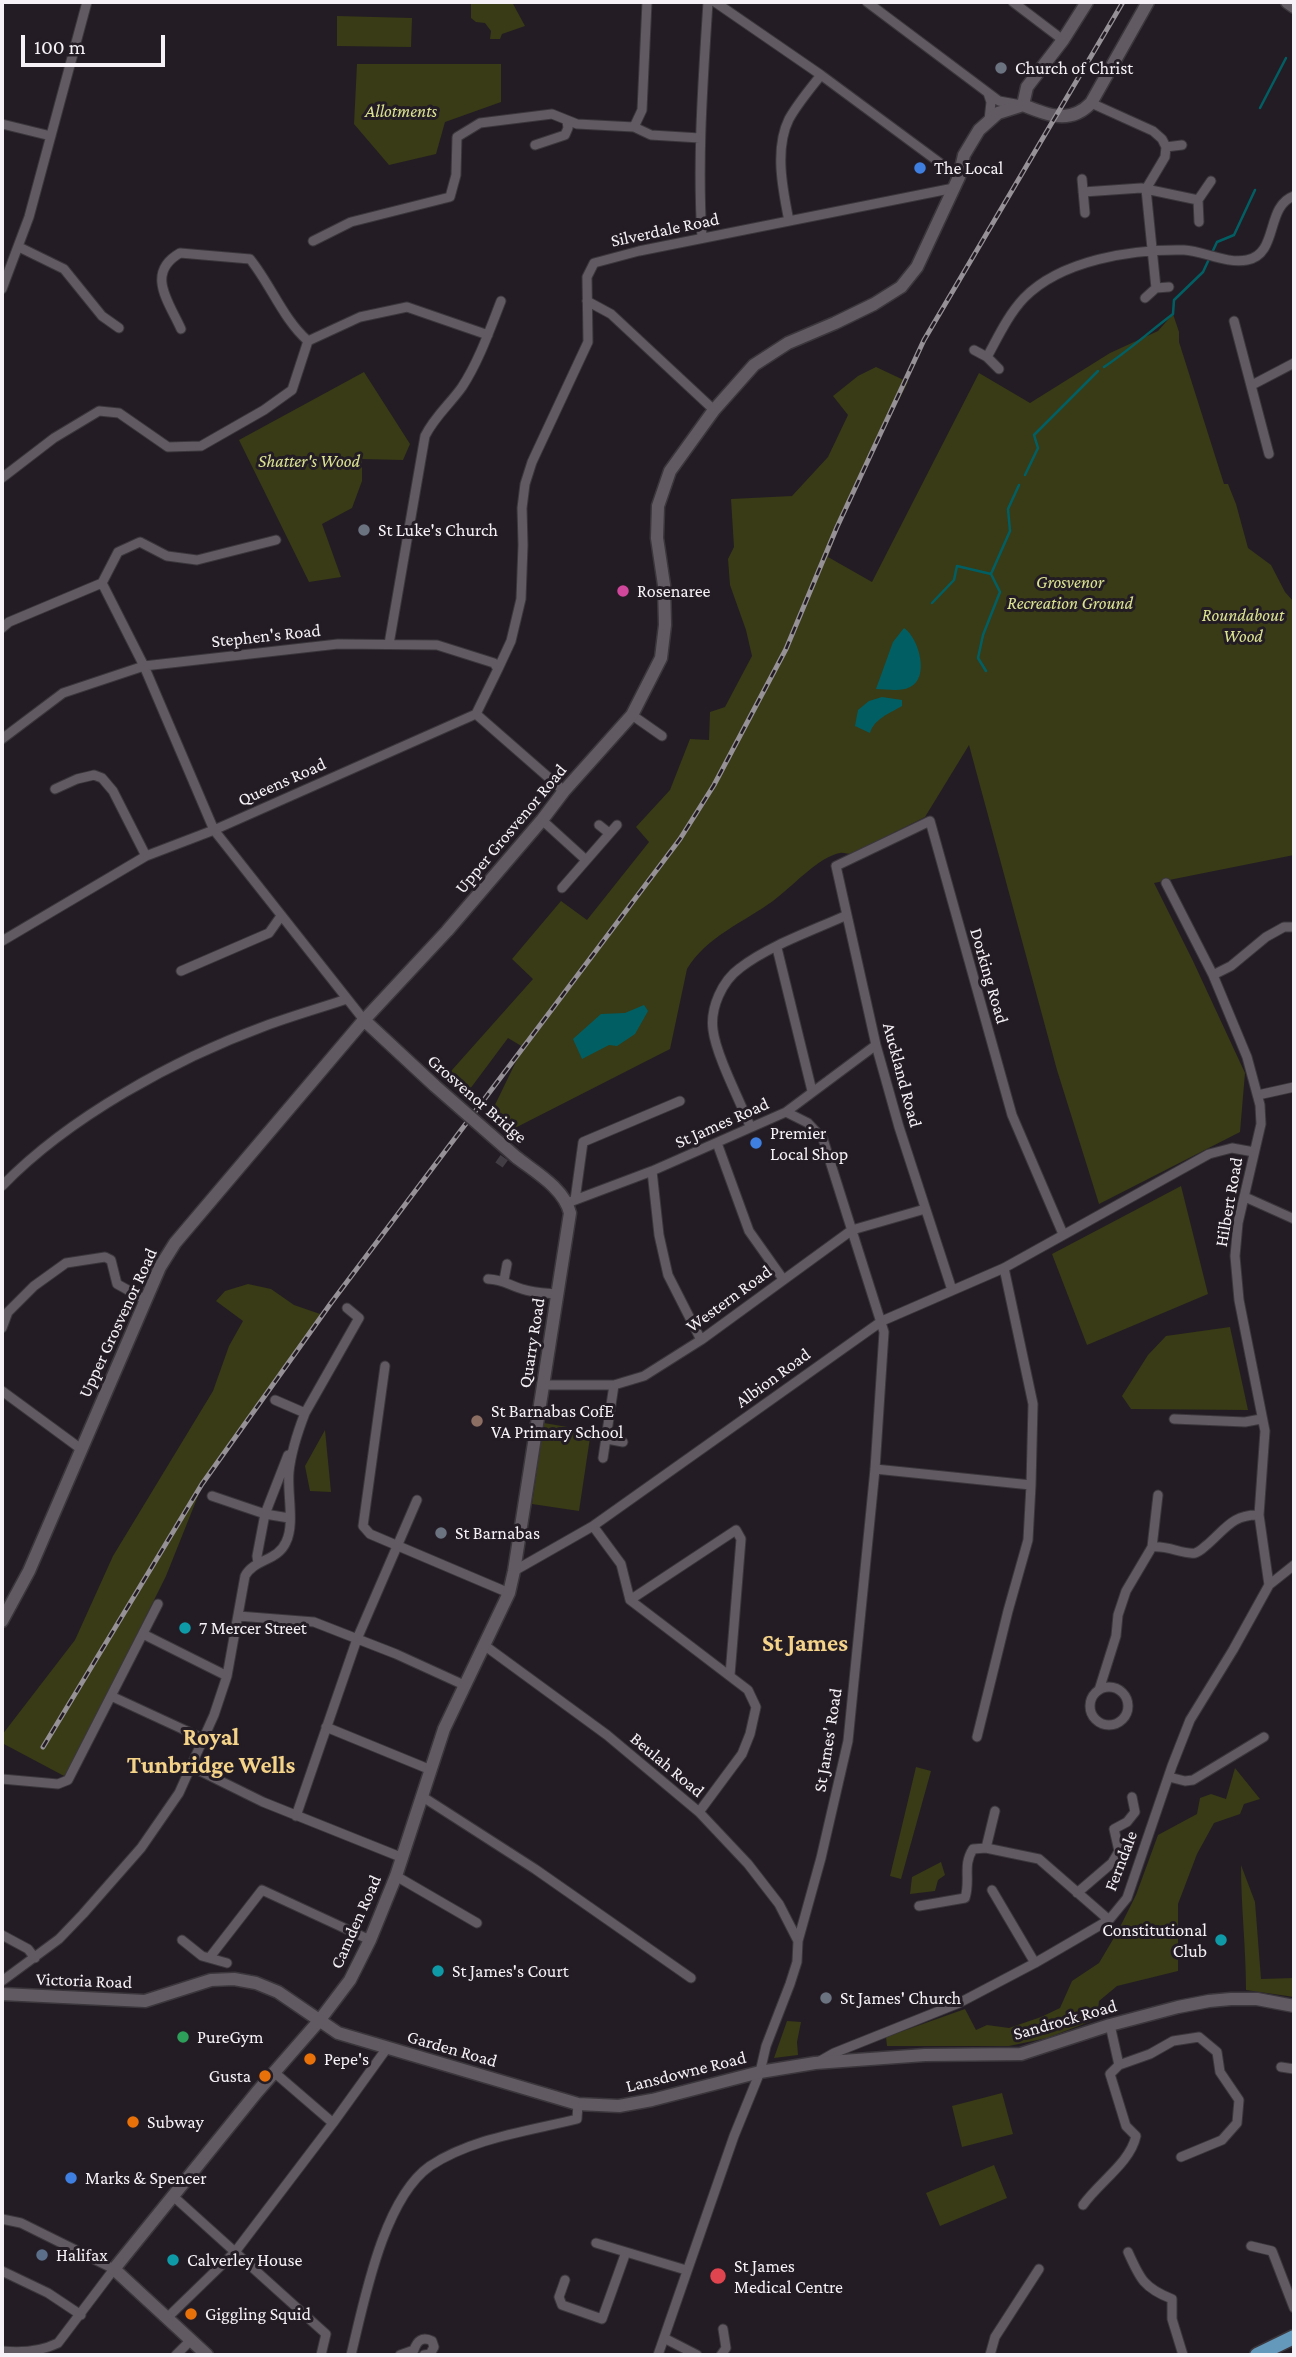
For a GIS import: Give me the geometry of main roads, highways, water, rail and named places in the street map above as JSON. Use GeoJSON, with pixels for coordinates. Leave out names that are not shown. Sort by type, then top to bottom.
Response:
{"type":"FeatureCollection","features":[{"type":"Feature","properties":{"kind":"main road"},"geometry":{"type":"LineString","coordinates":[[1257,2355],[1294,2337]]}},
{"type":"Feature","properties":{"kind":"water"},"geometry":{"type":"Polygon","coordinates":[[[904,628],[918,649],[920,675],[916,682],[906,689],[876,689],[893,642],[904,628]]]}},
{"type":"Feature","properties":{"kind":"water"},"geometry":{"type":"Polygon","coordinates":[[[882,697],[902,700],[902,706],[879,720],[870,733],[855,726],[858,710],[869,701],[882,697]]]}},
{"type":"Feature","properties":{"kind":"water"},"geometry":{"type":"Polygon","coordinates":[[[644,1005],[648,1011],[635,1034],[617,1046],[609,1045],[582,1059],[573,1039],[601,1014],[625,1013],[644,1005]]]}},
{"type":"Feature","properties":{"kind":"waterway"},"geometry":{"type":"LineString","coordinates":[[1260,108],[1286,58]]}},
{"type":"Feature","properties":{"kind":"waterway"},"geometry":{"type":"LineString","coordinates":[[1104,367],[1173,314],[1174,300],[1203,272],[1217,242],[1234,235],[1255,190]]}},
{"type":"Feature","properties":{"kind":"waterway"},"geometry":{"type":"LineString","coordinates":[[1025,475],[1038,448],[1034,435],[1098,371]]}},
{"type":"Feature","properties":{"kind":"waterway"},"geometry":{"type":"LineString","coordinates":[[991,574],[1010,531],[1008,509],[1019,485]]}},
{"type":"Feature","properties":{"kind":"waterway"},"geometry":{"type":"LineString","coordinates":[[932,603],[954,580],[957,566],[991,574],[1000,592],[983,635],[978,658],[986,671]]}},
{"type":"Feature","properties":{"kind":"tunnel"},"geometry":{"type":"LineString","coordinates":[[499,1165],[519,1137]]}},
{"type":"Feature","properties":{"kind":"railway"},"geometry":{"type":"LineString","coordinates":[[43,1747],[202,1484],[331,1303],[680,839],[714,785],[786,649],[837,527],[924,340],[1123,2]]}},
{"type":"Feature","properties":{"kind":"place","name":"Church of Christ"},"geometry":{"type":"Point","coordinates":[1001,68]}},
{"type":"Feature","properties":{"kind":"place","name":"The Local"},"geometry":{"type":"Point","coordinates":[920,168]}},
{"type":"Feature","properties":{"kind":"place","name":"St Luke's Church"},"geometry":{"type":"Point","coordinates":[364,530]}},
{"type":"Feature","properties":{"kind":"place","name":"Rosenaree"},"geometry":{"type":"Point","coordinates":[623,591]}},
{"type":"Feature","properties":{"kind":"place","name":"Premier Local Shop"},"geometry":{"type":"Point","coordinates":[756,1143]}},
{"type":"Feature","properties":{"kind":"place","name":"St Barnabas CofE VA Primary School"},"geometry":{"type":"Point","coordinates":[477,1421]}},
{"type":"Feature","properties":{"kind":"place","name":"St Barnabas"},"geometry":{"type":"Point","coordinates":[441,1533]}},
{"type":"Feature","properties":{"kind":"place","name":"7 Mercer Street"},"geometry":{"type":"Point","coordinates":[185,1628]}},
{"type":"Feature","properties":{"kind":"place","name":"Constitutional Club"},"geometry":{"type":"Point","coordinates":[1221,1940]}},
{"type":"Feature","properties":{"kind":"place","name":"St James's Court"},"geometry":{"type":"Point","coordinates":[438,1971]}},
{"type":"Feature","properties":{"kind":"place","name":"St James' Church"},"geometry":{"type":"Point","coordinates":[826,1998]}},
{"type":"Feature","properties":{"kind":"place","name":"PureGym"},"geometry":{"type":"Point","coordinates":[183,2037]}},
{"type":"Feature","properties":{"kind":"place","name":"Pepe's"},"geometry":{"type":"Point","coordinates":[310,2059]}},
{"type":"Feature","properties":{"kind":"place","name":"Gusta"},"geometry":{"type":"Point","coordinates":[265,2076]}},
{"type":"Feature","properties":{"kind":"place","name":"Subway"},"geometry":{"type":"Point","coordinates":[133,2122]}},
{"type":"Feature","properties":{"kind":"place","name":"Marks & Spencer"},"geometry":{"type":"Point","coordinates":[71,2178]}},
{"type":"Feature","properties":{"kind":"place","name":"Halifax"},"geometry":{"type":"Point","coordinates":[42,2255]}},
{"type":"Feature","properties":{"kind":"place","name":"Calverley House"},"geometry":{"type":"Point","coordinates":[173,2260]}},
{"type":"Feature","properties":{"kind":"place","name":"St James Medical Centre"},"geometry":{"type":"Point","coordinates":[718,2276]}},
{"type":"Feature","properties":{"kind":"place","name":"Giggling Squid"},"geometry":{"type":"Point","coordinates":[191,2314]}},
{"type":"Feature","properties":{"kind":"district","name":"St James"},"geometry":{"type":"Point","coordinates":[805,1644]}},
{"type":"Feature","properties":{"kind":"district","name":"Royal Tunbridge Wells"},"geometry":{"type":"Point","coordinates":[211,1752]}},
{"type":"Feature","properties":{"kind":"park label","name":"Allotments"},"geometry":{"type":"Point","coordinates":[401,111]}},
{"type":"Feature","properties":{"kind":"park label","name":"Shatter's Wood"},"geometry":{"type":"Point","coordinates":[309,461]}},
{"type":"Feature","properties":{"kind":"park label","name":"Grosvenor Recreation Ground"},"geometry":{"type":"Point","coordinates":[1070,592]}},
{"type":"Feature","properties":{"kind":"park label","name":"Roundabout Wood"},"geometry":{"type":"Point","coordinates":[1243,625]}}]}
